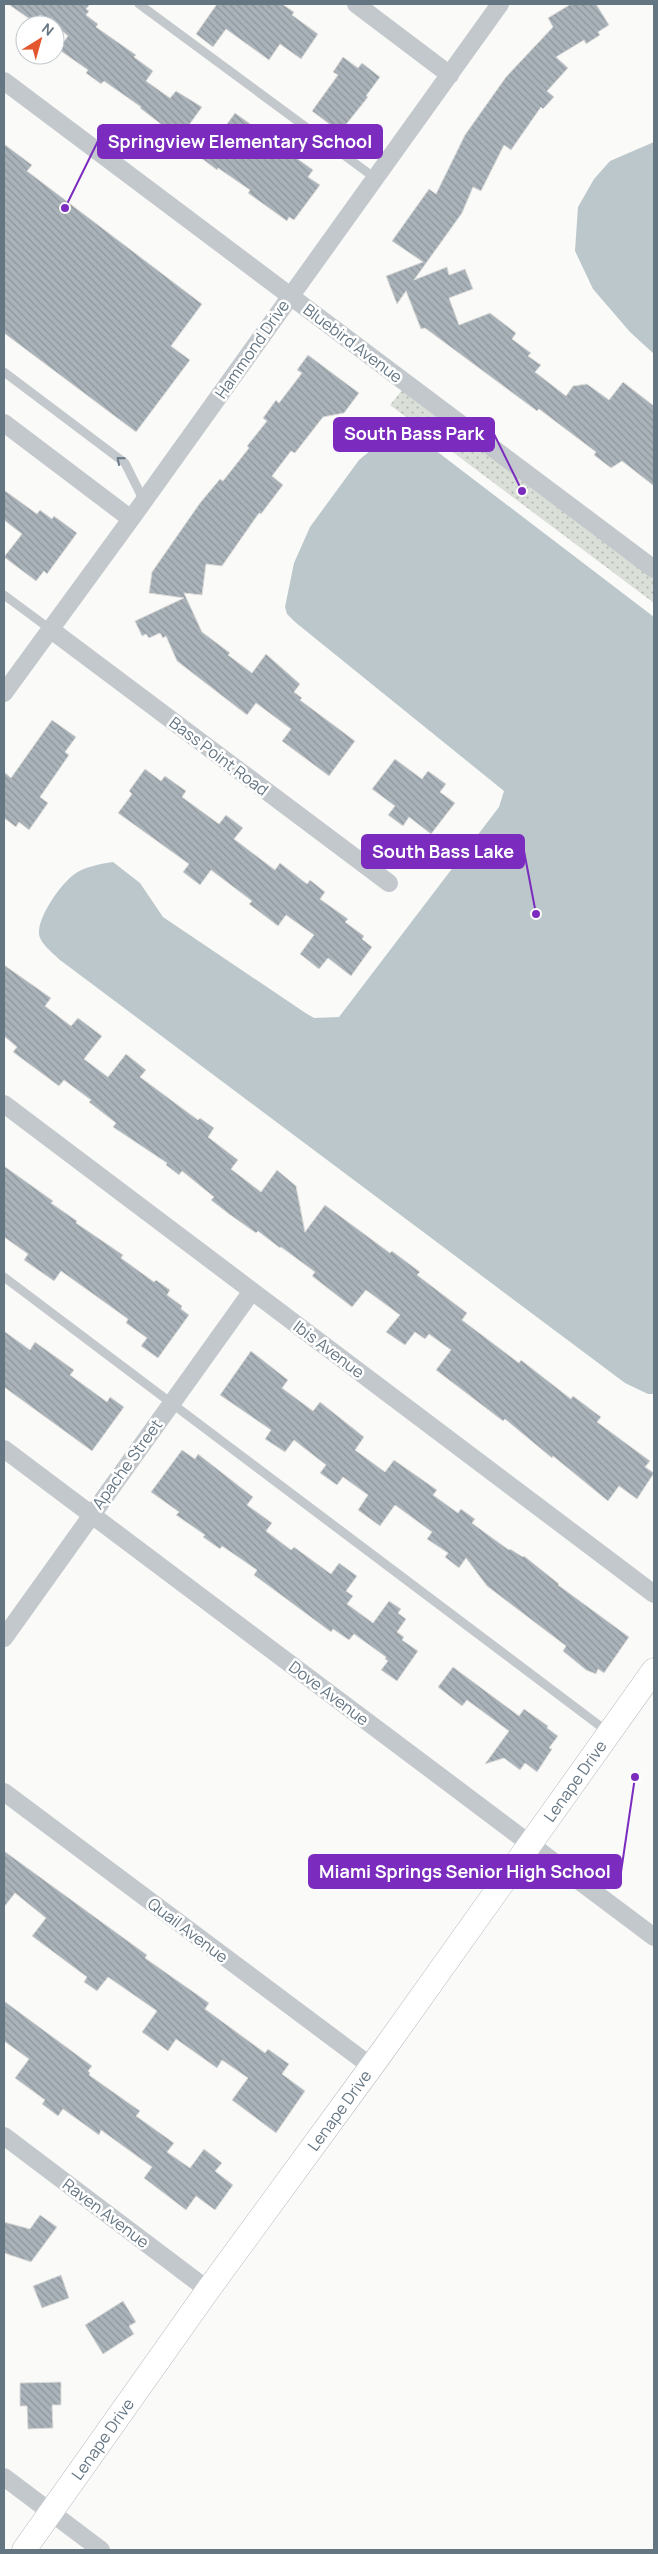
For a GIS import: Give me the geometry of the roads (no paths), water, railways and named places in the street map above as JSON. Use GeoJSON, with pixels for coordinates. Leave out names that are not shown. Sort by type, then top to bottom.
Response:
{"type":"FeatureCollection","features":[{"type":"Feature","properties":{"kind":"street"},"geometry":{"type":"LineString","coordinates":[[356,4],[450,74]]}},
{"type":"Feature","properties":{"kind":"street","name":"Hammond Drive"},"geometry":{"type":"LineString","coordinates":[[4,693],[132,519],[289,296],[500,4]]}},
{"type":"Feature","properties":{"kind":"street","name":"Bluebird Avenue"},"geometry":{"type":"LineString","coordinates":[[4,81],[654,569]]}},
{"type":"Feature","properties":{"kind":"street"},"geometry":{"type":"LineString","coordinates":[[4,423],[132,519]]}},
{"type":"Feature","properties":{"kind":"street","name":"Bass Point Road"},"geometry":{"type":"LineString","coordinates":[[50,629],[389,883]]}},
{"type":"Feature","properties":{"kind":"street","name":"Ibis Avenue"},"geometry":{"type":"LineString","coordinates":[[4,1104],[654,1594]]}},
{"type":"Feature","properties":{"kind":"street","name":"Apache Street"},"geometry":{"type":"LineString","coordinates":[[4,1638],[90,1514],[252,1291]]}},
{"type":"Feature","properties":{"kind":"street","name":"Dove Avenue"},"geometry":{"type":"LineString","coordinates":[[4,1449],[654,1937]]}},
{"type":"Feature","properties":{"kind":"street","name":"Lenape Drive"},"geometry":{"type":"LineString","coordinates":[[24,2550],[208,2290],[532,1845],[654,1670]]}},
{"type":"Feature","properties":{"kind":"street","name":"Quail Avenue"},"geometry":{"type":"LineString","coordinates":[[4,1792],[372,2067]]}},
{"type":"Feature","properties":{"kind":"street","name":"Raven Avenue"},"geometry":{"type":"LineString","coordinates":[[4,2136],[208,2290]]}},
{"type":"Feature","properties":{"kind":"street"},"geometry":{"type":"LineString","coordinates":[[4,2477],[101,2550]]}},
{"type":"Feature","properties":{"kind":"lane"},"geometry":{"type":"LineString","coordinates":[[139,4],[375,178]]}},
{"type":"Feature","properties":{"kind":"lane"},"geometry":{"type":"LineString","coordinates":[[4,372],[125,463],[144,501]]}},
{"type":"Feature","properties":{"kind":"lane"},"geometry":{"type":"LineString","coordinates":[[4,595],[50,629]]}},
{"type":"Feature","properties":{"kind":"lane"},"geometry":{"type":"LineString","coordinates":[[4,1277],[610,1733]]}},
{"type":"Feature","properties":{"kind":"place","name":"Springview Elementary School"},"geometry":{"type":"Point","coordinates":[65,208]}},
{"type":"Feature","properties":{"kind":"place","name":"South Bass Park"},"geometry":{"type":"Point","coordinates":[522,491]}},
{"type":"Feature","properties":{"kind":"place","name":"South Bass Lake"},"geometry":{"type":"Point","coordinates":[536,914]}},
{"type":"Feature","properties":{"kind":"place","name":"Miami Springs Senior High School"},"geometry":{"type":"Point","coordinates":[635,1777]}}]}
